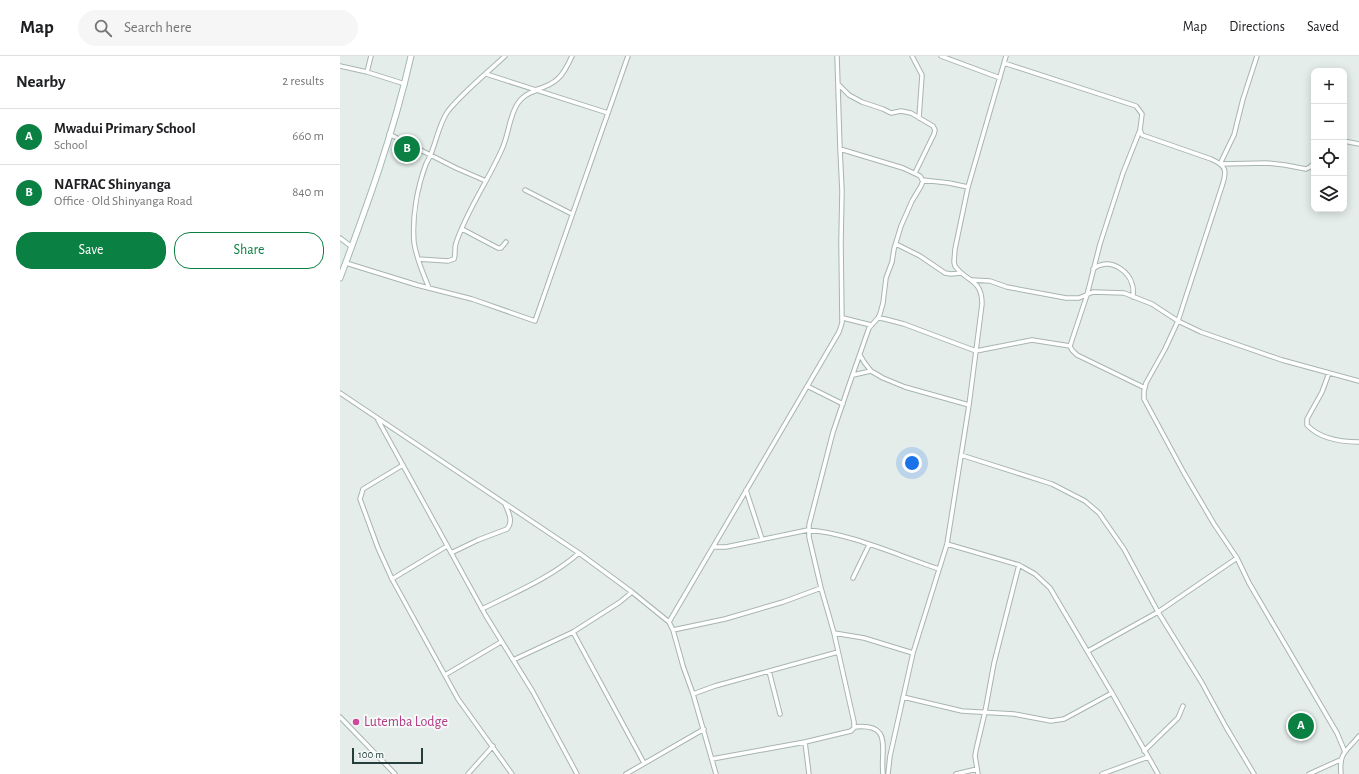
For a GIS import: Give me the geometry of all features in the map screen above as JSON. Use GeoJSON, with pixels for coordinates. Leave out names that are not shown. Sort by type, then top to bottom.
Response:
{"type":"FeatureCollection","features":[{"type":"Feature","properties":{"kind":"main road"},"geometry":{"type":"LineString","coordinates":[[340,278],[352,246],[405,84],[411,56]]}},
{"type":"Feature","properties":{"kind":"street"},"geometry":{"type":"LineString","coordinates":[[367,72],[371,56]]}},
{"type":"Feature","properties":{"kind":"street"},"geometry":{"type":"LineString","coordinates":[[429,288],[420,268],[414,242],[415,217],[421,181],[426,164],[431,155],[446,115],[458,100],[505,56]]}},
{"type":"Feature","properties":{"kind":"street"},"geometry":{"type":"LineString","coordinates":[[418,259],[448,261],[454,259],[456,244],[462,229],[471,208],[479,196],[504,146],[516,107],[525,95],[549,85],[558,79],[572,56]]}},
{"type":"Feature","properties":{"kind":"street"},"geometry":{"type":"LineString","coordinates":[[346,263],[429,288],[472,299],[535,321],[628,56]]}},
{"type":"Feature","properties":{"kind":"street"},"geometry":{"type":"LineString","coordinates":[[669,622],[807,386],[842,323],[842,191],[837,56]]}},
{"type":"Feature","properties":{"kind":"street"},"geometry":{"type":"LineString","coordinates":[[912,56],[922,76],[919,118]]}},
{"type":"Feature","properties":{"kind":"street"},"geometry":{"type":"LineString","coordinates":[[941,56],[1000,78]]}},
{"type":"Feature","properties":{"kind":"street"},"geometry":{"type":"LineString","coordinates":[[888,774],[890,756],[913,653],[947,544],[969,405],[982,298],[978,287],[955,266],[954,259],[957,236],[968,188],[1006,56]]}},
{"type":"Feature","properties":{"kind":"street"},"geometry":{"type":"LineString","coordinates":[[1220,164],[1234,135],[1243,99],[1257,56]]}},
{"type":"Feature","properties":{"kind":"street"},"geometry":{"type":"LineString","coordinates":[[1004,63],[1136,106],[1141,112],[1142,116],[1140,130],[1123,173],[1092,269],[1087,294],[1070,346],[1077,355],[1145,388]]}},
{"type":"Feature","properties":{"kind":"street"},"geometry":{"type":"LineString","coordinates":[[340,66],[367,72],[405,84]]}},
{"type":"Feature","properties":{"kind":"street"},"geometry":{"type":"LineString","coordinates":[[486,74],[608,113]]}},
{"type":"Feature","properties":{"kind":"street"},"geometry":{"type":"LineString","coordinates":[[838,84],[849,95],[862,102],[891,113],[904,112],[913,114],[932,125],[935,130],[915,173]]}},
{"type":"Feature","properties":{"kind":"street"},"geometry":{"type":"LineString","coordinates":[[1140,130],[1142,135],[1211,159],[1225,169],[1225,178],[1178,321],[1145,388],[1145,403],[1214,524],[1237,558],[1249,583],[1337,733],[1345,752]]}},
{"type":"Feature","properties":{"kind":"street"},"geometry":{"type":"LineString","coordinates":[[389,134],[486,181]]}},
{"type":"Feature","properties":{"kind":"street"},"geometry":{"type":"LineString","coordinates":[[1347,142],[1359,144]]}},
{"type":"Feature","properties":{"kind":"street"},"geometry":{"type":"LineString","coordinates":[[840,148],[892,164],[915,173],[920,176],[922,180],[921,186],[912,201],[901,226],[893,251],[892,262],[886,278],[883,303],[878,318],[871,325],[833,432],[808,530],[821,588],[834,633],[854,727]]}},
{"type":"Feature","properties":{"kind":"street"},"geometry":{"type":"LineString","coordinates":[[1220,164],[1267,163],[1306,169],[1311,166]]}},
{"type":"Feature","properties":{"kind":"street"},"geometry":{"type":"LineString","coordinates":[[922,180],[949,183],[968,188]]}},
{"type":"Feature","properties":{"kind":"street"},"geometry":{"type":"LineString","coordinates":[[525,190],[572,214]]}},
{"type":"Feature","properties":{"kind":"street"},"geometry":{"type":"LineString","coordinates":[[462,229],[498,248],[501,248],[506,242]]}},
{"type":"Feature","properties":{"kind":"street"},"geometry":{"type":"LineString","coordinates":[[340,238],[352,246]]}},
{"type":"Feature","properties":{"kind":"street"},"geometry":{"type":"LineString","coordinates":[[896,244],[920,256],[945,273],[961,273]]}},
{"type":"Feature","properties":{"kind":"street"},"geometry":{"type":"LineString","coordinates":[[1092,269],[1104,264],[1113,265],[1120,268],[1132,281],[1133,297]]}},
{"type":"Feature","properties":{"kind":"street"},"geometry":{"type":"LineString","coordinates":[[972,280],[990,281],[1004,286],[1066,298],[1079,298],[1093,292],[1122,293],[1152,304],[1178,321],[1201,332],[1282,360],[1359,381]]}},
{"type":"Feature","properties":{"kind":"street"},"geometry":{"type":"LineString","coordinates":[[843,318],[871,325]]}},
{"type":"Feature","properties":{"kind":"street"},"geometry":{"type":"LineString","coordinates":[[878,318],[904,324],[976,351],[1029,340],[1070,346]]}},
{"type":"Feature","properties":{"kind":"street"},"geometry":{"type":"LineString","coordinates":[[860,355],[871,372],[883,378],[906,387],[969,405]]}},
{"type":"Feature","properties":{"kind":"street"},"geometry":{"type":"LineString","coordinates":[[852,375],[871,372]]}},
{"type":"Feature","properties":{"kind":"street"},"geometry":{"type":"LineString","coordinates":[[1328,373],[1322,392],[1306,419],[1307,425],[1316,432],[1334,440],[1359,442]]}},
{"type":"Feature","properties":{"kind":"street"},"geometry":{"type":"LineString","coordinates":[[807,386],[843,404]]}},
{"type":"Feature","properties":{"kind":"street"},"geometry":{"type":"LineString","coordinates":[[340,394],[579,553],[632,592],[669,622],[673,630],[683,666],[704,729],[716,774]]}},
{"type":"Feature","properties":{"kind":"street"},"geometry":{"type":"LineString","coordinates":[[377,419],[482,609],[533,692],[577,774]]}},
{"type":"Feature","properties":{"kind":"street"},"geometry":{"type":"LineString","coordinates":[[961,455],[1052,484],[1076,496],[1099,513],[1115,535],[1158,612],[1202,683],[1254,774]]}},
{"type":"Feature","properties":{"kind":"street"},"geometry":{"type":"LineString","coordinates":[[403,465],[363,489],[360,497],[378,548],[392,579],[458,699],[512,774]]}},
{"type":"Feature","properties":{"kind":"street"},"geometry":{"type":"LineString","coordinates":[[746,490],[762,539]]}},
{"type":"Feature","properties":{"kind":"street"},"geometry":{"type":"LineString","coordinates":[[451,553],[507,528],[511,521],[505,504]]}},
{"type":"Feature","properties":{"kind":"street"},"geometry":{"type":"LineString","coordinates":[[713,547],[726,547],[808,530],[831,534],[869,544],[939,569]]}},
{"type":"Feature","properties":{"kind":"street"},"geometry":{"type":"LineString","coordinates":[[853,578],[869,544]]}},
{"type":"Feature","properties":{"kind":"street"},"geometry":{"type":"LineString","coordinates":[[947,544],[1019,565],[1036,574],[1050,588],[1088,651],[1158,774]]}},
{"type":"Feature","properties":{"kind":"street"},"geometry":{"type":"LineString","coordinates":[[392,579],[447,546]]}},
{"type":"Feature","properties":{"kind":"street"},"geometry":{"type":"LineString","coordinates":[[482,609],[551,573],[570,561],[579,553]]}},
{"type":"Feature","properties":{"kind":"street"},"geometry":{"type":"LineString","coordinates":[[1088,651],[1158,612],[1237,558]]}},
{"type":"Feature","properties":{"kind":"street"},"geometry":{"type":"LineString","coordinates":[[978,774],[976,769],[976,750],[994,663],[1019,565]]}},
{"type":"Feature","properties":{"kind":"street"},"geometry":{"type":"LineString","coordinates":[[673,630],[725,619],[784,602],[821,588]]}},
{"type":"Feature","properties":{"kind":"street"},"geometry":{"type":"LineString","coordinates":[[513,660],[573,632],[620,602],[632,592]]}},
{"type":"Feature","properties":{"kind":"street"},"geometry":{"type":"LineString","coordinates":[[573,632],[644,763]]}},
{"type":"Feature","properties":{"kind":"street"},"geometry":{"type":"LineString","coordinates":[[834,633],[864,638],[913,653]]}},
{"type":"Feature","properties":{"kind":"street"},"geometry":{"type":"LineString","coordinates":[[446,675],[501,642]]}},
{"type":"Feature","properties":{"kind":"street"},"geometry":{"type":"LineString","coordinates":[[693,694],[838,652]]}},
{"type":"Feature","properties":{"kind":"street"},"geometry":{"type":"LineString","coordinates":[[769,671],[780,714]]}},
{"type":"Feature","properties":{"kind":"street"},"geometry":{"type":"LineString","coordinates":[[903,697],[962,711],[1014,714],[1048,720],[1058,720],[1076,713],[1112,693]]}},
{"type":"Feature","properties":{"kind":"street"},"geometry":{"type":"LineString","coordinates":[[1144,751],[1178,718],[1183,706]]}},
{"type":"Feature","properties":{"kind":"street"},"geometry":{"type":"LineString","coordinates":[[340,717],[395,774]]}},
{"type":"Feature","properties":{"kind":"street"},"geometry":{"type":"LineString","coordinates":[[712,759],[805,742],[851,731],[854,727],[868,727],[880,733],[884,742],[883,774]]}},
{"type":"Feature","properties":{"kind":"street"},"geometry":{"type":"LineString","coordinates":[[626,774],[704,729]]}},
{"type":"Feature","properties":{"kind":"street"},"geometry":{"type":"LineString","coordinates":[[1309,774],[1340,760],[1359,736]]}},
{"type":"Feature","properties":{"kind":"street"},"geometry":{"type":"LineString","coordinates":[[805,742],[809,774]]}},
{"type":"Feature","properties":{"kind":"street"},"geometry":{"type":"LineString","coordinates":[[468,774],[493,746]]}},
{"type":"Feature","properties":{"kind":"street"},"geometry":{"type":"LineString","coordinates":[[1102,774],[1148,757]]}},
{"type":"Feature","properties":{"kind":"street"},"geometry":{"type":"LineString","coordinates":[[1340,760],[1341,774]]}},
{"type":"Feature","properties":{"kind":"street"},"geometry":{"type":"LineString","coordinates":[[956,774],[976,769]]}},
{"type":"Feature","properties":{"kind":"place","name":"NAFRAC Shinyanga"},"geometry":{"type":"Point","coordinates":[407,149]}},
{"type":"Feature","properties":{"kind":"place","name":"Lutemba Lodge"},"geometry":{"type":"Point","coordinates":[356,722]}},
{"type":"Feature","properties":{"kind":"place","name":"Mwadui Primary School"},"geometry":{"type":"Point","coordinates":[1301,726]}}]}
